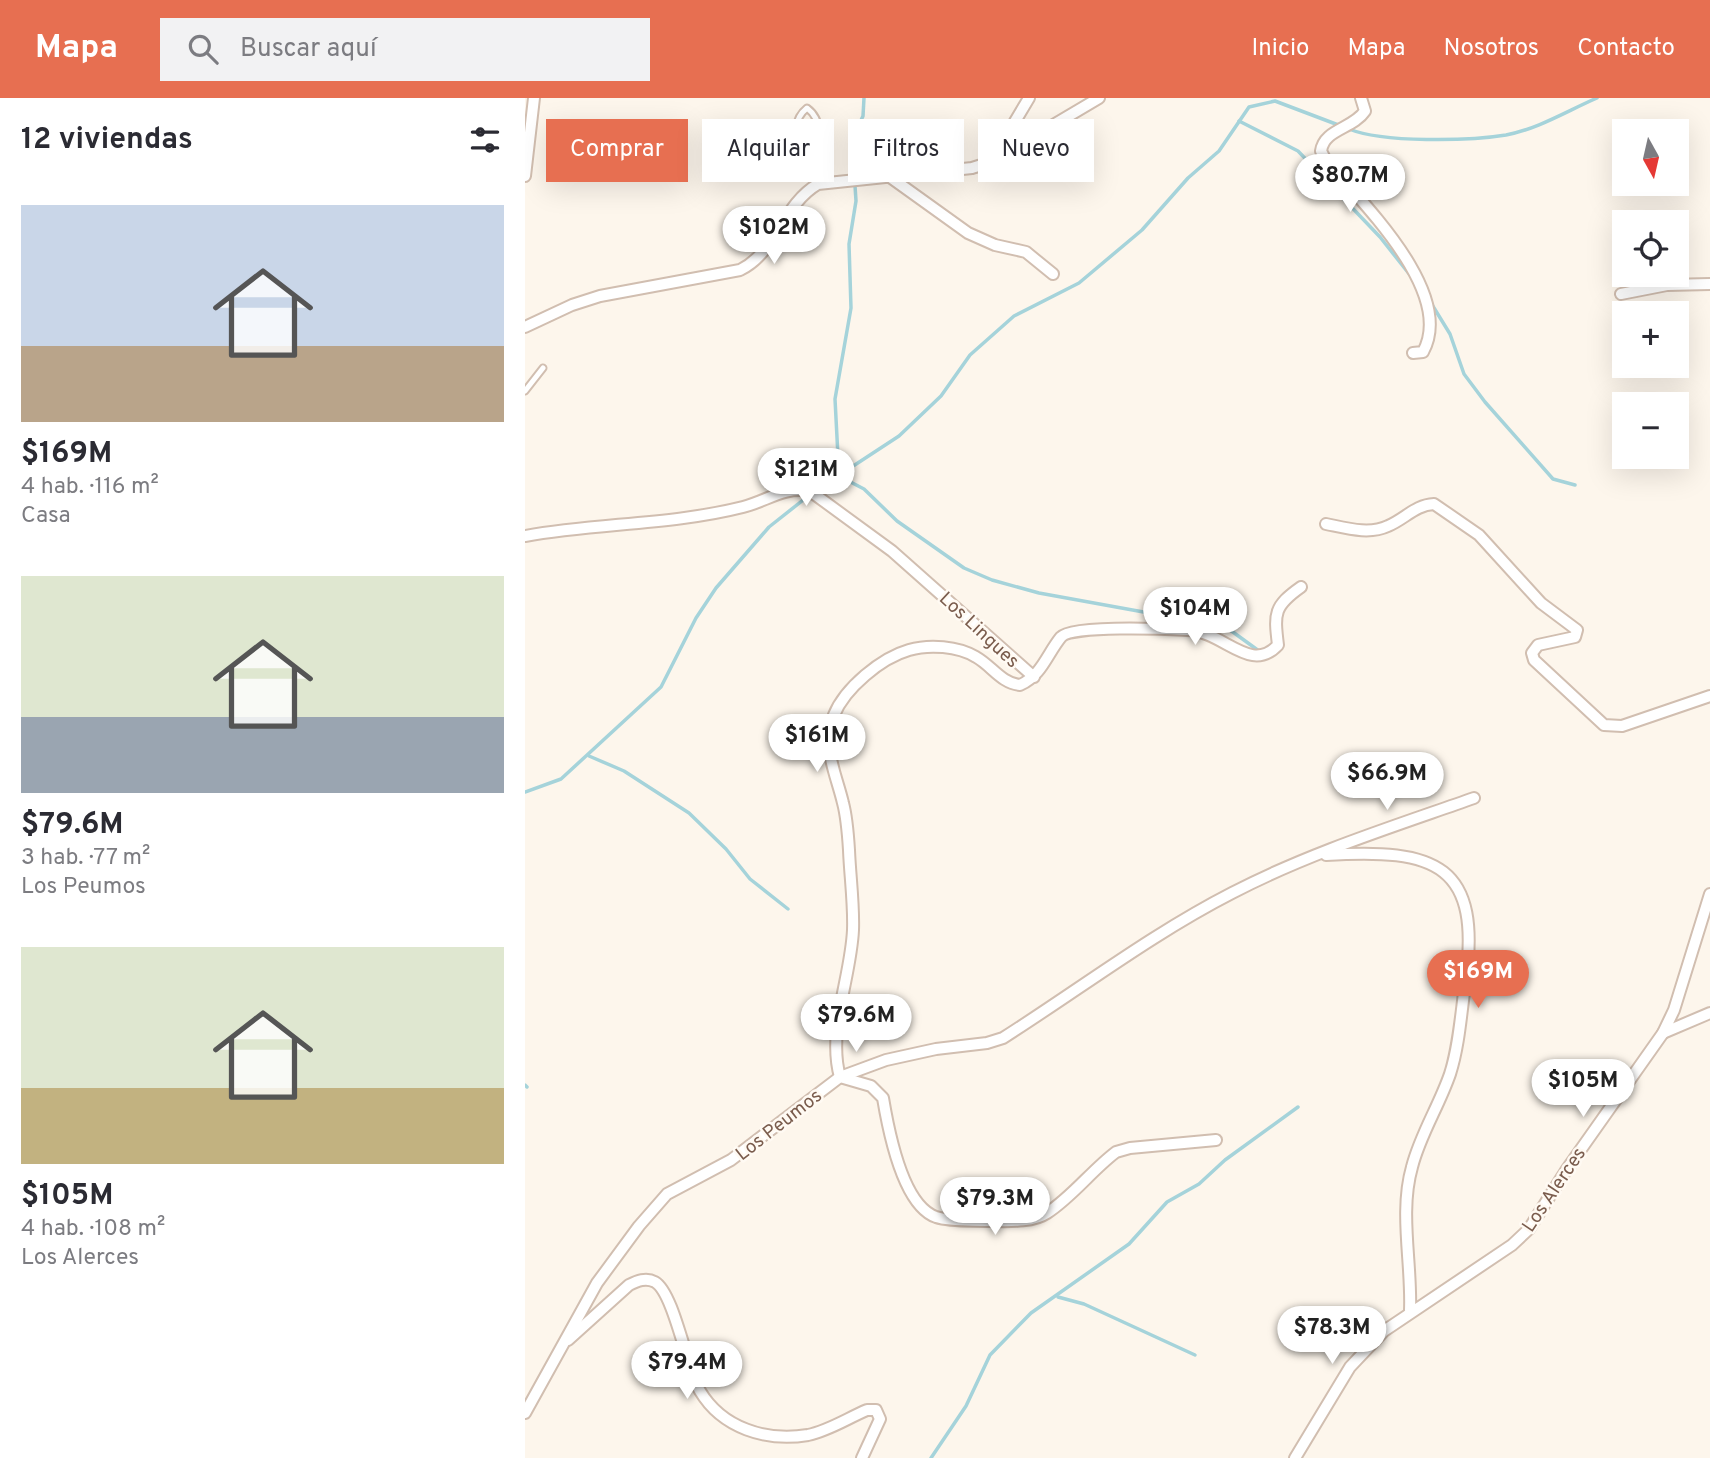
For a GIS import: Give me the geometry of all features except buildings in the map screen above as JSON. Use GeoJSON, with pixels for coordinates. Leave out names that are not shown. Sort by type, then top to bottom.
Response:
{"type":"FeatureCollection","features":[{"type":"Feature","properties":{"kind":"street"},"geometry":{"type":"LineString","coordinates":[[525,176],[534,98]]}},
{"type":"Feature","properties":{"kind":"street"},"geometry":{"type":"LineString","coordinates":[[1017,119],[1029,98]]}},
{"type":"Feature","properties":{"kind":"street"},"geometry":{"type":"LineString","coordinates":[[1064,119],[1099,98]]}},
{"type":"Feature","properties":{"kind":"street"},"geometry":{"type":"LineString","coordinates":[[1361,98],[1365,111],[1359,120],[1328,135],[1321,151],[1410,263],[1431,324],[1423,352],[1413,353]]}},
{"type":"Feature","properties":{"kind":"street"},"geometry":{"type":"LineString","coordinates":[[525,327],[572,305],[600,296],[740,271],[756,262],[790,210],[806,191],[818,184],[848,181]]}},
{"type":"Feature","properties":{"kind":"street"},"geometry":{"type":"LineString","coordinates":[[897,182],[968,233],[995,246],[1026,252],[1053,274]]}},
{"type":"Feature","properties":{"kind":"street"},"geometry":{"type":"LineString","coordinates":[[1621,294],[1667,285],[1710,284]]}},
{"type":"Feature","properties":{"kind":"street","name":"Los Lingues"},"geometry":{"type":"LineString","coordinates":[[525,536],[706,515],[747,507],[781,492],[798,489],[810,491],[892,551],[1034,677],[1020,685],[1014,684],[975,656],[951,649],[925,647],[907,650],[887,660],[864,677],[834,714],[829,734],[829,753],[847,824],[853,928],[837,1053],[839,1077]]}},
{"type":"Feature","properties":{"kind":"street"},"geometry":{"type":"LineString","coordinates":[[1326,524],[1356,530],[1374,530],[1387,527],[1423,505],[1434,504],[1479,535],[1541,603],[1577,630],[1575,637],[1538,645],[1532,653],[1534,660],[1604,725],[1622,726],[1710,696]]}},
{"type":"Feature","properties":{"kind":"street"},"geometry":{"type":"LineString","coordinates":[[1034,677],[1062,636],[1079,629],[1190,630],[1216,636],[1247,655],[1259,658],[1270,653],[1277,645],[1275,620],[1281,601],[1301,587]]}},
{"type":"Feature","properties":{"kind":"street","name":"Los Peumos"},"geometry":{"type":"LineString","coordinates":[[525,1413],[597,1283],[639,1226],[667,1194],[731,1160],[839,1077],[886,1060],[1003,1038],[1157,935],[1232,892],[1311,856],[1474,798]]}},
{"type":"Feature","properties":{"kind":"street"},"geometry":{"type":"LineString","coordinates":[[1311,856],[1403,855],[1433,865],[1456,880],[1470,923],[1470,951],[1450,1073],[1412,1167],[1406,1200],[1410,1310]]}},
{"type":"Feature","properties":{"kind":"street","name":"Los Alerces"},"geometry":{"type":"LineString","coordinates":[[1295,1458],[1350,1367],[1384,1331],[1410,1310],[1486,1263],[1529,1229],[1567,1169],[1663,1033],[1674,1010],[1710,894]]}},
{"type":"Feature","properties":{"kind":"street"},"geometry":{"type":"LineString","coordinates":[[1663,1033],[1710,1013]]}},
{"type":"Feature","properties":{"kind":"street"},"geometry":{"type":"LineString","coordinates":[[839,1077],[879,1091],[883,1098],[890,1142],[914,1197],[934,1216],[953,1220],[1011,1222],[1046,1214],[1116,1152],[1130,1148],[1216,1140]]}},
{"type":"Feature","properties":{"kind":"street"},"geometry":{"type":"LineString","coordinates":[[560,1347],[629,1285],[639,1280],[655,1282],[660,1287],[676,1322],[700,1391],[721,1416],[740,1429],[786,1437],[810,1435],[867,1410],[876,1410],[880,1419],[862,1458]]}},
{"type":"Feature","properties":{"kind":"lane"},"geometry":{"type":"LineString","coordinates":[[797,119],[807,108],[817,119]]}},
{"type":"Feature","properties":{"kind":"lane"},"geometry":{"type":"LineString","coordinates":[[525,391],[543,368]]}},
{"type":"Feature","properties":{"kind":"waterway"},"geometry":{"type":"LineString","coordinates":[[864,98],[863,116],[852,140],[856,201],[849,244],[851,308],[835,399],[839,476],[864,489],[897,521],[964,568],[992,580],[1039,593],[1226,627],[1259,651]]}},
{"type":"Feature","properties":{"kind":"waterway"},"geometry":{"type":"LineString","coordinates":[[1349,129],[1364,134],[1404,139],[1490,137],[1529,129],[1597,98]]}},
{"type":"Feature","properties":{"kind":"waterway"},"geometry":{"type":"LineString","coordinates":[[525,792],[561,779],[661,687],[696,618],[716,588],[769,527],[812,493],[899,436],[941,396],[970,355],[1014,316],[1079,283],[1142,230],[1188,178],[1219,151],[1249,107],[1275,101],[1341,126]]}},
{"type":"Feature","properties":{"kind":"waterway"},"geometry":{"type":"LineString","coordinates":[[1239,121],[1298,151],[1380,237],[1414,280]]}},
{"type":"Feature","properties":{"kind":"waterway"},"geometry":{"type":"LineString","coordinates":[[1431,303],[1450,334],[1464,374],[1485,402],[1553,479],[1575,485]]}},
{"type":"Feature","properties":{"kind":"waterway"},"geometry":{"type":"LineString","coordinates":[[589,756],[624,771],[689,813],[726,849],[750,879],[788,909]]}},
{"type":"Feature","properties":{"kind":"waterway"},"geometry":{"type":"LineString","coordinates":[[931,1458],[966,1406],[990,1355],[1031,1313],[1129,1244],[1167,1202],[1199,1184],[1225,1160],[1298,1107]]}},
{"type":"Feature","properties":{"kind":"waterway"},"geometry":{"type":"LineString","coordinates":[[1058,1297],[1084,1304],[1195,1355]]}}]}
